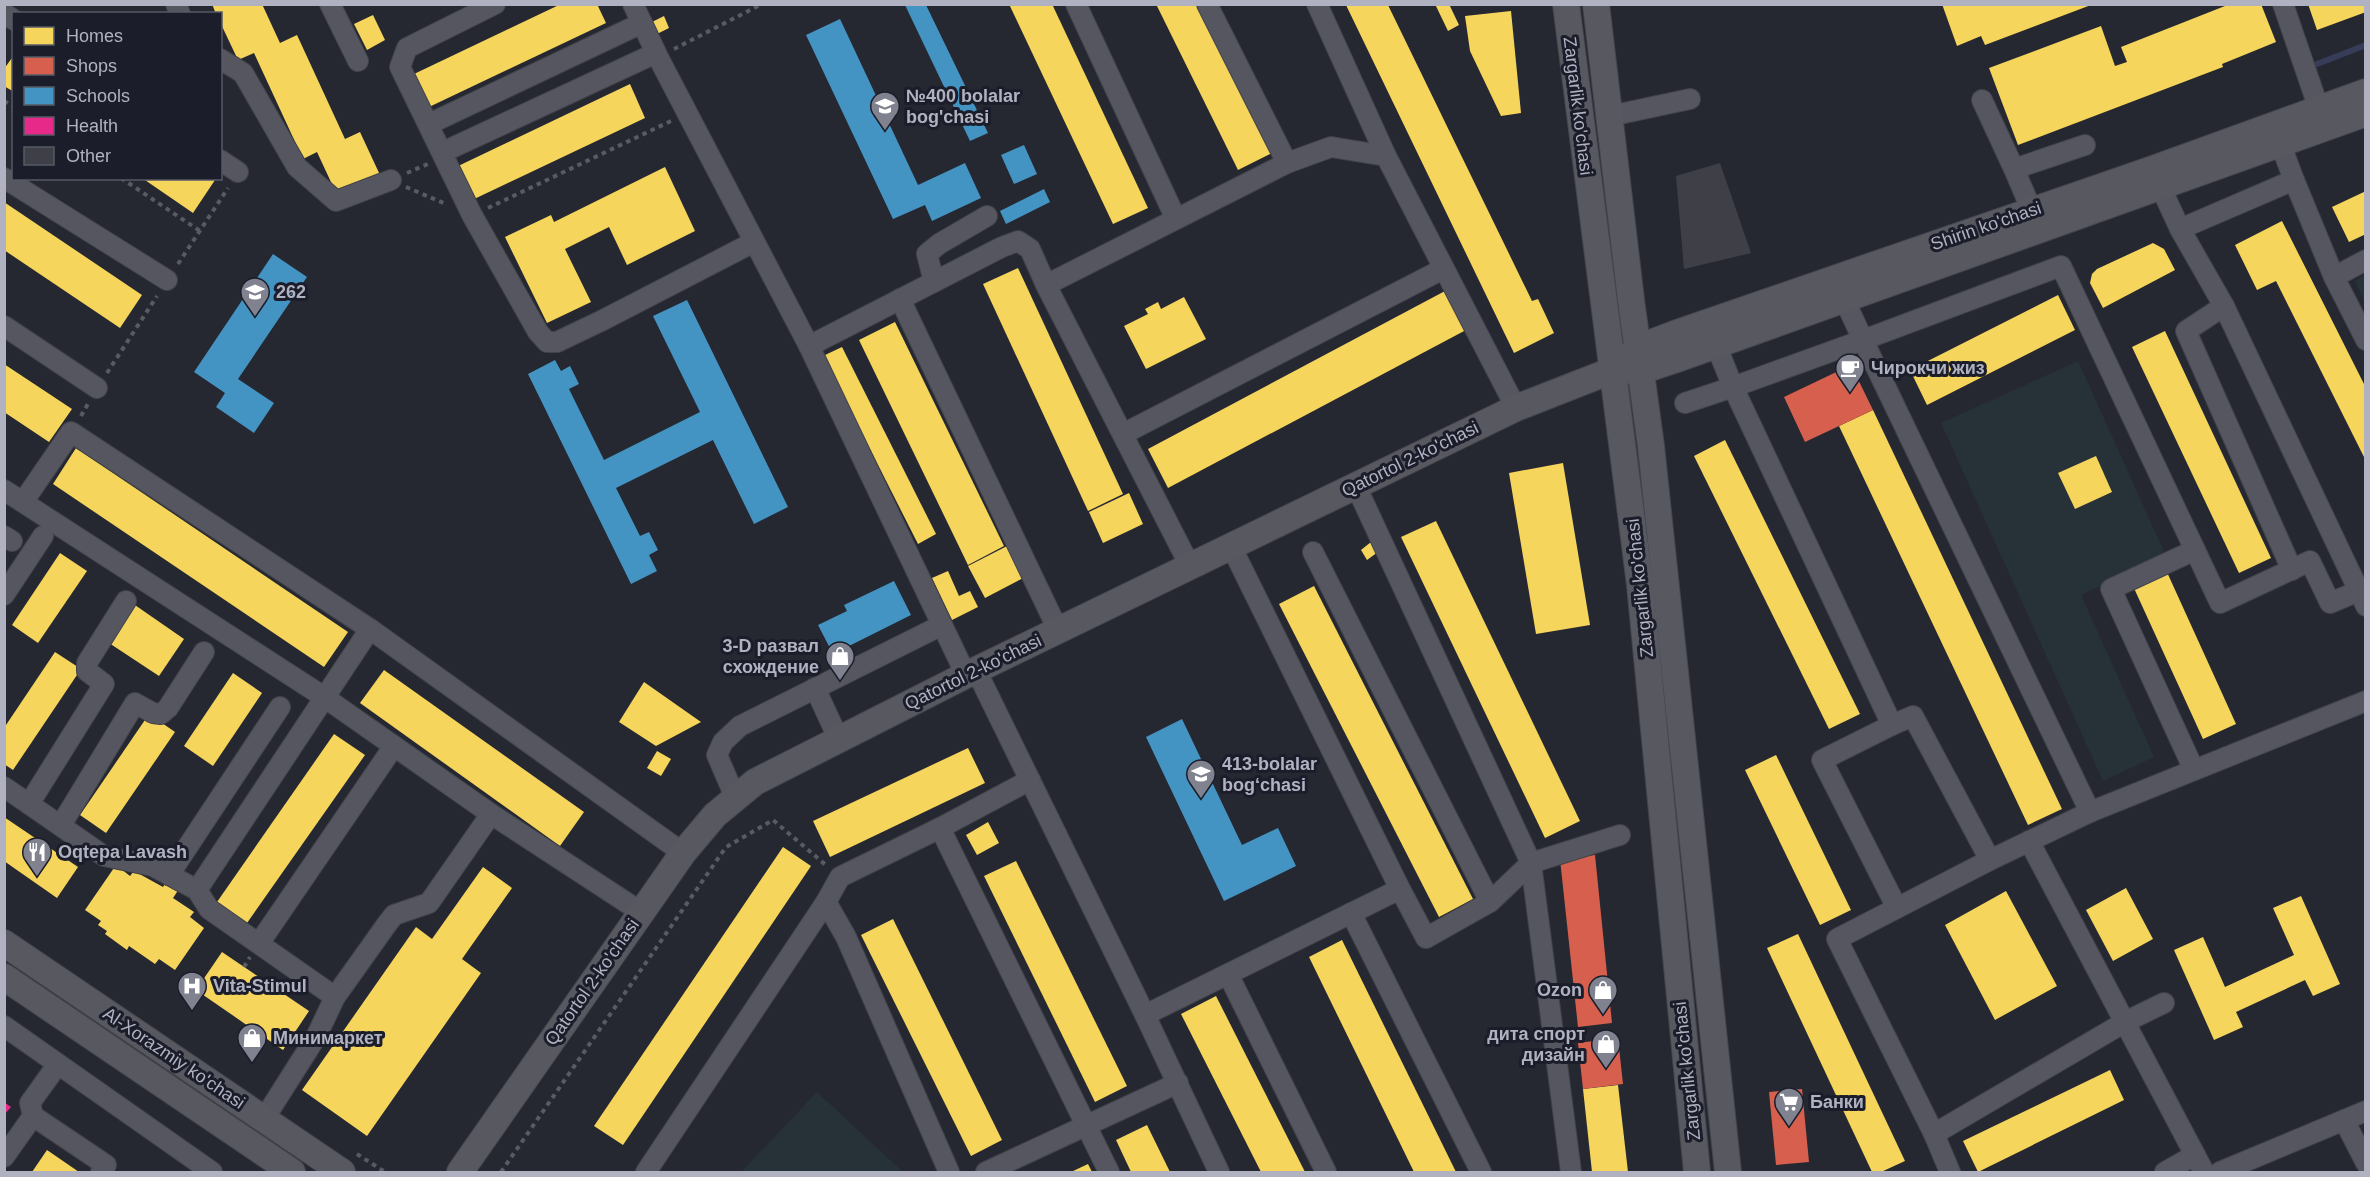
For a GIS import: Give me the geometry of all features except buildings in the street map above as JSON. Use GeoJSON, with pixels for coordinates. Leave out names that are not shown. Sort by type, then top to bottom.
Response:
{"type":"FeatureCollection","features":[{"type":"Feature","properties":{"kind":"main road","name":"Zargarlik ko'chasi"},"geometry":{"type":"LineString","coordinates":[[1566,4],[1640,585],[1697,1173]]}},
{"type":"Feature","properties":{"kind":"main road","name":"Zargarlik ko'chasi"},"geometry":{"type":"LineString","coordinates":[[1596,4],[1651,446],[1728,1173]]}},
{"type":"Feature","properties":{"kind":"main road","name":"Shirin ko'chasi"},"geometry":{"type":"LineString","coordinates":[[2277,134],[2319,109],[2366,92]]}},
{"type":"Feature","properties":{"kind":"main road","name":"Shirin ko'chasi"},"geometry":{"type":"LineString","coordinates":[[1613,370],[2277,134],[2366,113]]}},
{"type":"Feature","properties":{"kind":"main road","name":"Shirin ko'chasi"},"geometry":{"type":"LineString","coordinates":[[1639,359],[1716,345],[1839,289],[2031,211],[2156,178]]}},
{"type":"Feature","properties":{"kind":"main road","name":"Qatortol 2-ko'chasi"},"geometry":{"type":"LineString","coordinates":[[460,1173],[683,853],[715,815],[755,782],[1058,630],[1516,408],[1613,370]]}},
{"type":"Feature","properties":{"kind":"main road","name":"Al-Xorazmiy ko'chasi"},"geometry":{"type":"LineString","coordinates":[[4,943],[342,1173]]}},
{"type":"Feature","properties":{"kind":"main road","name":"Al-Xorazmiy ko'chasi"},"geometry":{"type":"LineString","coordinates":[[4,977],[292,1173]]}},
{"type":"Feature","properties":{"kind":"street"},"geometry":{"type":"LineString","coordinates":[[330,4],[358,61]]}},
{"type":"Feature","properties":{"kind":"street"},"geometry":{"type":"LineString","coordinates":[[495,4],[407,48],[400,67],[472,215],[538,332],[547,342],[557,342],[603,320],[754,242]]}},
{"type":"Feature","properties":{"kind":"street"},"geometry":{"type":"LineString","coordinates":[[633,4],[657,55],[809,345],[942,625],[1030,780],[1220,1173]]}},
{"type":"Feature","properties":{"kind":"street"},"geometry":{"type":"LineString","coordinates":[[1076,4],[1176,219]]}},
{"type":"Feature","properties":{"kind":"street"},"geometry":{"type":"LineString","coordinates":[[1207,4],[1287,162]]}},
{"type":"Feature","properties":{"kind":"street"},"geometry":{"type":"LineString","coordinates":[[1317,4],[1386,156],[1516,408]]}},
{"type":"Feature","properties":{"kind":"street"},"geometry":{"type":"LineString","coordinates":[[2283,4],[2319,109]]}},
{"type":"Feature","properties":{"kind":"street"},"geometry":{"type":"LineString","coordinates":[[429,124],[642,23]]}},
{"type":"Feature","properties":{"kind":"street"},"geometry":{"type":"LineString","coordinates":[[444,154],[657,55]]}},
{"type":"Feature","properties":{"kind":"street"},"geometry":{"type":"LineString","coordinates":[[222,60],[243,73],[297,167],[336,201],[392,180]]}},
{"type":"Feature","properties":{"kind":"street"},"geometry":{"type":"LineString","coordinates":[[1610,116],[1690,99]]}},
{"type":"Feature","properties":{"kind":"street"},"geometry":{"type":"LineString","coordinates":[[1982,100],[2031,211]]}},
{"type":"Feature","properties":{"kind":"street"},"geometry":{"type":"LineString","coordinates":[[2277,134],[2334,277],[2366,340]]}},
{"type":"Feature","properties":{"kind":"street"},"geometry":{"type":"LineString","coordinates":[[2014,169],[2085,145]]}},
{"type":"Feature","properties":{"kind":"street"},"geometry":{"type":"LineString","coordinates":[[1046,285],[1287,162],[1331,147],[1386,156]]}},
{"type":"Feature","properties":{"kind":"street"},"geometry":{"type":"LineString","coordinates":[[222,161],[238,172]]}},
{"type":"Feature","properties":{"kind":"street"},"geometry":{"type":"LineString","coordinates":[[4,178],[167,280]]}},
{"type":"Feature","properties":{"kind":"street"},"geometry":{"type":"LineString","coordinates":[[1685,403],[2061,266],[2220,603],[2310,561],[2330,603],[2363,595],[2224,306],[2180,230],[2156,178]]}},
{"type":"Feature","properties":{"kind":"street"},"geometry":{"type":"LineString","coordinates":[[2180,230],[2294,180]]}},
{"type":"Feature","properties":{"kind":"street"},"geometry":{"type":"LineString","coordinates":[[934,282],[927,254],[939,244],[987,216]]}},
{"type":"Feature","properties":{"kind":"street"},"geometry":{"type":"LineString","coordinates":[[809,345],[1018,241],[1030,249],[1046,285],[1190,566]]}},
{"type":"Feature","properties":{"kind":"street"},"geometry":{"type":"LineString","coordinates":[[2334,277],[2366,260]]}},
{"type":"Feature","properties":{"kind":"street"},"geometry":{"type":"LineString","coordinates":[[1123,434],[1443,269]]}},
{"type":"Feature","properties":{"kind":"street"},"geometry":{"type":"LineString","coordinates":[[1839,289],[2090,812]]}},
{"type":"Feature","properties":{"kind":"street"},"geometry":{"type":"LineString","coordinates":[[900,299],[1058,630]]}},
{"type":"Feature","properties":{"kind":"street"},"geometry":{"type":"LineString","coordinates":[[2224,306],[2186,331],[2292,570]]}},
{"type":"Feature","properties":{"kind":"street"},"geometry":{"type":"LineString","coordinates":[[4,326],[97,388]]}},
{"type":"Feature","properties":{"kind":"street"},"geometry":{"type":"LineString","coordinates":[[1716,345],[1733,387],[1892,725]]}},
{"type":"Feature","properties":{"kind":"street"},"geometry":{"type":"LineString","coordinates":[[23,502],[71,432],[370,629],[683,853]]}},
{"type":"Feature","properties":{"kind":"street"},"geometry":{"type":"LineString","coordinates":[[1356,486],[1531,863],[1571,1173]]}},
{"type":"Feature","properties":{"kind":"street"},"geometry":{"type":"LineString","coordinates":[[4,489],[324,697],[491,814],[641,912]]}},
{"type":"Feature","properties":{"kind":"street"},"geometry":{"type":"LineString","coordinates":[[4,596],[43,536]]}},
{"type":"Feature","properties":{"kind":"street"},"geometry":{"type":"LineString","coordinates":[[1231,546],[1426,938],[1490,902],[1531,863],[1620,835]]}},
{"type":"Feature","properties":{"kind":"street"},"geometry":{"type":"LineString","coordinates":[[2194,770],[2111,589],[2195,550]]}},
{"type":"Feature","properties":{"kind":"street"},"geometry":{"type":"LineString","coordinates":[[1313,552],[1490,902]]}},
{"type":"Feature","properties":{"kind":"street"},"geometry":{"type":"LineString","coordinates":[[29,804],[104,684],[87,671],[87,663],[126,601]]}},
{"type":"Feature","properties":{"kind":"street"},"geometry":{"type":"LineString","coordinates":[[735,797],[717,755],[723,742],[741,726],[942,625]]}},
{"type":"Feature","properties":{"kind":"street"},"geometry":{"type":"LineString","coordinates":[[197,890],[370,629]]}},
{"type":"Feature","properties":{"kind":"street"},"geometry":{"type":"LineString","coordinates":[[61,825],[135,703],[153,713],[160,714],[168,708],[204,652]]}},
{"type":"Feature","properties":{"kind":"street"},"geometry":{"type":"LineString","coordinates":[[815,688],[839,740]]}},
{"type":"Feature","properties":{"kind":"street"},"geometry":{"type":"LineString","coordinates":[[1950,1173],[1934,1134],[1837,939],[1990,860],[2090,812],[2366,701]]}},
{"type":"Feature","properties":{"kind":"street"},"geometry":{"type":"LineString","coordinates":[[169,875],[280,707]]}},
{"type":"Feature","properties":{"kind":"street"},"geometry":{"type":"LineString","coordinates":[[1897,908],[1822,760],[1913,716],[1990,860]]}},
{"type":"Feature","properties":{"kind":"street"},"geometry":{"type":"LineString","coordinates":[[260,942],[394,746]]}},
{"type":"Feature","properties":{"kind":"street"},"geometry":{"type":"LineString","coordinates":[[646,1173],[826,902],[840,877],[940,828],[1030,780]]}},
{"type":"Feature","properties":{"kind":"street"},"geometry":{"type":"LineString","coordinates":[[4,787],[104,856],[153,866],[197,890],[209,909],[260,942],[335,997]]}},
{"type":"Feature","properties":{"kind":"street"},"geometry":{"type":"LineString","coordinates":[[264,1119],[316,1037],[335,997],[394,915],[429,903],[491,814]]}},
{"type":"Feature","properties":{"kind":"street"},"geometry":{"type":"LineString","coordinates":[[940,828],[1109,1173]]}},
{"type":"Feature","properties":{"kind":"street"},"geometry":{"type":"LineString","coordinates":[[2030,841],[2200,1164],[2165,1173]]}},
{"type":"Feature","properties":{"kind":"street"},"geometry":{"type":"LineString","coordinates":[[1145,1015],[1400,889]]}},
{"type":"Feature","properties":{"kind":"street"},"geometry":{"type":"LineString","coordinates":[[826,902],[846,937],[949,1173]]}},
{"type":"Feature","properties":{"kind":"street"},"geometry":{"type":"LineString","coordinates":[[1351,913],[1481,1173]]}},
{"type":"Feature","properties":{"kind":"street"},"geometry":{"type":"LineString","coordinates":[[1228,974],[1326,1173]]}},
{"type":"Feature","properties":{"kind":"street"},"geometry":{"type":"LineString","coordinates":[[1934,1134],[2125,1022],[2164,1004]]}},
{"type":"Feature","properties":{"kind":"street"},"geometry":{"type":"LineString","coordinates":[[4,1026],[212,1172]]}},
{"type":"Feature","properties":{"kind":"street"},"geometry":{"type":"LineString","coordinates":[[58,1064],[30,1103],[33,1116],[106,1165],[101,1173]]}},
{"type":"Feature","properties":{"kind":"street"},"geometry":{"type":"LineString","coordinates":[[986,1173],[1178,1083]]}},
{"type":"Feature","properties":{"kind":"street"},"geometry":{"type":"LineString","coordinates":[[2227,1171],[2366,1111]]}},
{"type":"Feature","properties":{"kind":"street"},"geometry":{"type":"LineString","coordinates":[[4,1157],[33,1116]]}},
{"type":"Feature","properties":{"kind":"street"},"geometry":{"type":"LineString","coordinates":[[2344,1120],[2366,1163]]}},
{"type":"Feature","properties":{"kind":"path"},"geometry":{"type":"LineString","coordinates":[[657,55],[762,4]]}},
{"type":"Feature","properties":{"kind":"path"},"geometry":{"type":"LineString","coordinates":[[392,180],[472,215],[687,113]]}},
{"type":"Feature","properties":{"kind":"path"},"geometry":{"type":"LineString","coordinates":[[392,180],[444,154]]}},
{"type":"Feature","properties":{"kind":"path"},"geometry":{"type":"LineString","coordinates":[[71,432],[97,388],[238,172]]}},
{"type":"Feature","properties":{"kind":"path"},"geometry":{"type":"LineString","coordinates":[[124,180],[200,231]]}},
{"type":"Feature","properties":{"kind":"path"},"geometry":{"type":"LineString","coordinates":[[501,1173],[726,847],[773,820],[840,877]]}},
{"type":"Feature","properties":{"kind":"shaded area"},"geometry":{"type":"Polygon","coordinates":[[[2365,275],[2365,302],[2355,281],[2365,275]]]}},
{"type":"Feature","properties":{"kind":"shaded area"},"geometry":{"type":"Polygon","coordinates":[[[2078,361],[2166,556],[2081,595],[2154,757],[2103,781],[1941,423],[2078,361]]]}},
{"type":"Feature","properties":{"kind":"shaded area"},"geometry":{"type":"Polygon","coordinates":[[[817,1092],[903,1172],[741,1172],[817,1092]]]}},
{"type":"Feature","properties":{"kind":"waterway"},"geometry":{"type":"LineString","coordinates":[[2317,64],[2366,45]]}},
{"type":"Feature","properties":{"kind":"place","name":"№400 bolalar bog'chasi"},"geometry":{"type":"Point","coordinates":[885,132]}},
{"type":"Feature","properties":{"kind":"place","name":"262"},"geometry":{"type":"Point","coordinates":[255,318]}},
{"type":"Feature","properties":{"kind":"place","name":"Чирокчи жиз"},"geometry":{"type":"Point","coordinates":[1850,394]}},
{"type":"Feature","properties":{"kind":"place","name":"3-D развал схождение"},"geometry":{"type":"Point","coordinates":[840,682]}},
{"type":"Feature","properties":{"kind":"place","name":"413-bolalar bogʻchasi"},"geometry":{"type":"Point","coordinates":[1201,800]}},
{"type":"Feature","properties":{"kind":"place","name":"Oqtepa Lavash"},"geometry":{"type":"Point","coordinates":[37,878]}},
{"type":"Feature","properties":{"kind":"place","name":"Vita-Stimul"},"geometry":{"type":"Point","coordinates":[192,1012]}},
{"type":"Feature","properties":{"kind":"place","name":"Ozon"},"geometry":{"type":"Point","coordinates":[1603,1016]}},
{"type":"Feature","properties":{"kind":"place","name":"Минимаркет"},"geometry":{"type":"Point","coordinates":[252,1064]}},
{"type":"Feature","properties":{"kind":"place","name":"дита спорт дизайн"},"geometry":{"type":"Point","coordinates":[1606,1070]}},
{"type":"Feature","properties":{"kind":"place","name":"Банки"},"geometry":{"type":"Point","coordinates":[1789,1128]}}]}
